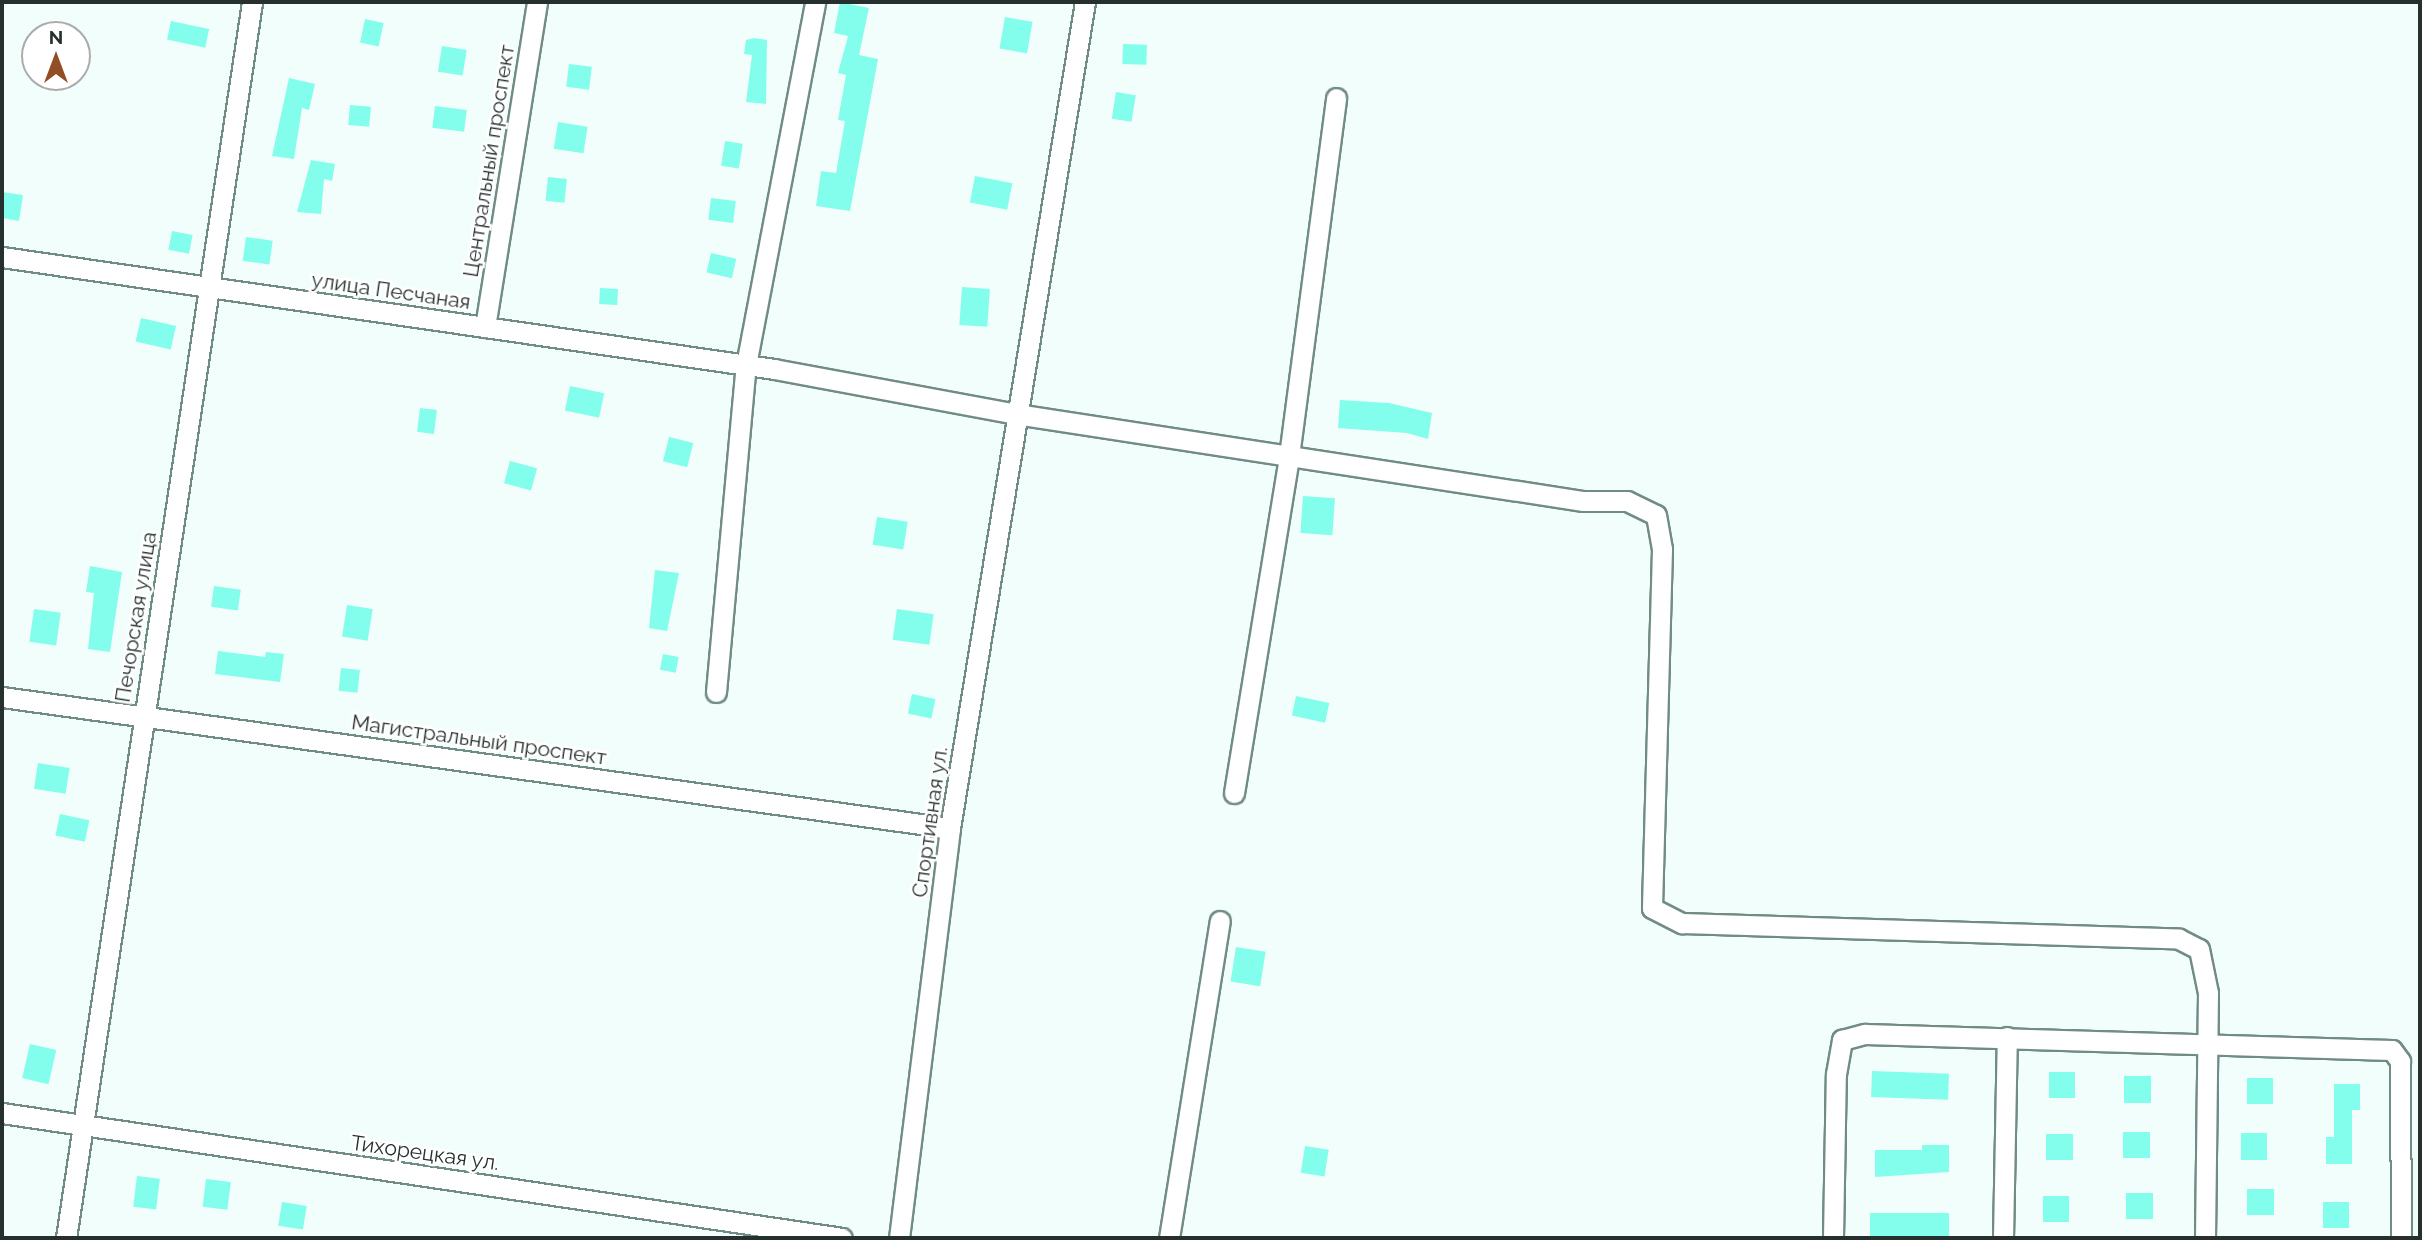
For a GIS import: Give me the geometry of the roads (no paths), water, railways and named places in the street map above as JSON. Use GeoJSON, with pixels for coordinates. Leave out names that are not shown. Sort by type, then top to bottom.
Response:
{"type":"FeatureCollection","features":[{"type":"Feature","properties":{"kind":"street","name":"Печорская улица"},"geometry":{"type":"LineString","coordinates":[[65,1238],[252,2]]}},
{"type":"Feature","properties":{"kind":"street","name":"Центральный проспект"},"geometry":{"type":"LineString","coordinates":[[485,327],[537,2]]}},
{"type":"Feature","properties":{"kind":"street"},"geometry":{"type":"LineString","coordinates":[[716,692],[746,365],[815,2]]}},
{"type":"Feature","properties":{"kind":"street","name":"Спортивная ул."},"geometry":{"type":"LineString","coordinates":[[899,1238],[950,828],[1084,2]]}},
{"type":"Feature","properties":{"kind":"street"},"geometry":{"type":"LineString","coordinates":[[1234,793],[1289,456],[1336,98]]}},
{"type":"Feature","properties":{"kind":"street","name":"улица Песчаная"},"geometry":{"type":"LineString","coordinates":[[2,257],[774,369],[1016,414],[1583,501],[1628,501],[1656,515],[1662,550],[1652,908],[1682,923],[2179,939],[2199,949],[2208,993],[2207,1042]]}},
{"type":"Feature","properties":{"kind":"street","name":"Магистральный проспект"},"geometry":{"type":"LineString","coordinates":[[2,697],[950,828]]}},
{"type":"Feature","properties":{"kind":"street"},"geometry":{"type":"LineString","coordinates":[[1169,1238],[1220,921]]}},
{"type":"Feature","properties":{"kind":"street"},"geometry":{"type":"LineString","coordinates":[[1833,1238],[1836,1074],[1842,1040],[1865,1034],[2207,1042],[2392,1050],[2400,1061],[2401,1238]]}},
{"type":"Feature","properties":{"kind":"street"},"geometry":{"type":"LineString","coordinates":[[2003,1238],[2007,1037]]}},
{"type":"Feature","properties":{"kind":"street"},"geometry":{"type":"LineString","coordinates":[[2205,1238],[2207,1042]]}},
{"type":"Feature","properties":{"kind":"street","name":"Тихорецкая ул."},"geometry":{"type":"LineString","coordinates":[[2,1113],[842,1238]]}}]}
